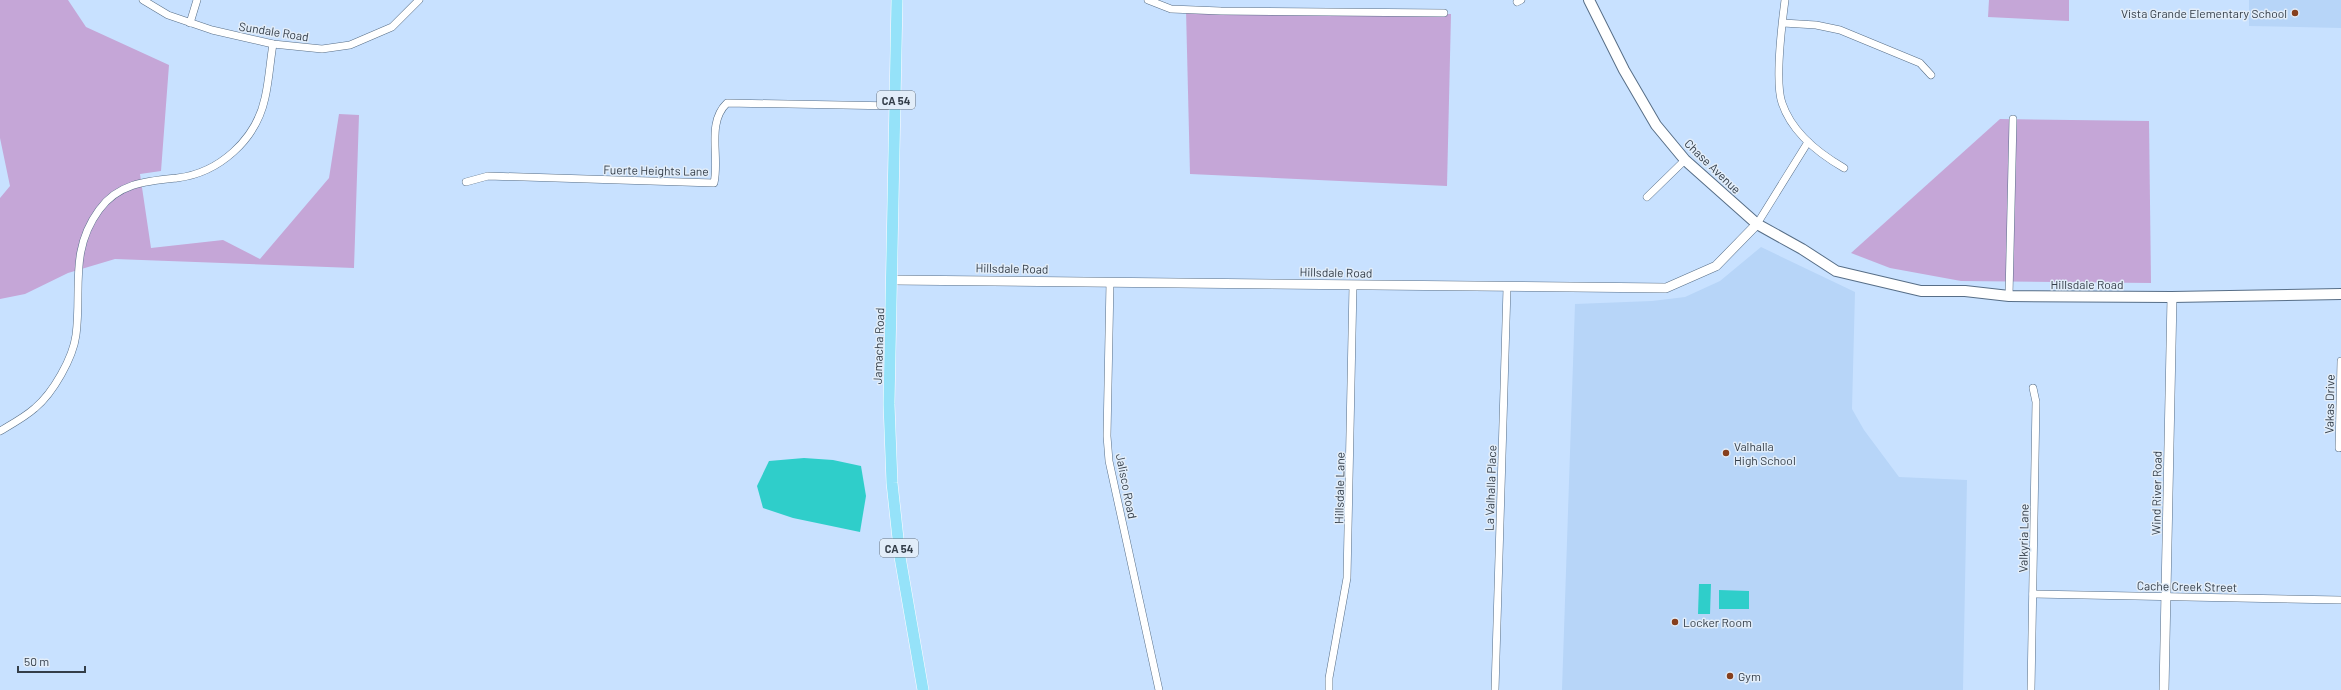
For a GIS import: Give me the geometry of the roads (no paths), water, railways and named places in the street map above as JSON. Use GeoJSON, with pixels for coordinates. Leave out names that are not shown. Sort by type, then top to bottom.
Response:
{"type":"FeatureCollection","features":[{"type":"Feature","properties":{"kind":"main road","name":"Jamacha Road"},"geometry":{"type":"LineString","coordinates":[[897,0],[889,404],[892,483],[900,557],[923,690]]}},
{"type":"Feature","properties":{"kind":"main road","name":"Chase Avenue"},"geometry":{"type":"LineString","coordinates":[[1588,0],[1624,70],[1656,125],[1684,160],[1757,224],[1802,249],[1836,271]]}},
{"type":"Feature","properties":{"kind":"main road","name":"Hillsdale Road"},"geometry":{"type":"LineString","coordinates":[[1836,271],[1921,291],[1966,291],[2009,296],[2172,297],[2341,294]]}},
{"type":"Feature","properties":{"kind":"street","name":"Sundale Road"},"geometry":{"type":"LineString","coordinates":[[143,0],[168,15],[232,36],[273,44],[322,49],[350,45],[392,26],[419,0]]}},
{"type":"Feature","properties":{"kind":"street"},"geometry":{"type":"LineString","coordinates":[[190,23],[197,0]]}},
{"type":"Feature","properties":{"kind":"street"},"geometry":{"type":"LineString","coordinates":[[1148,0],[1171,9],[1214,11],[1444,14]]}},
{"type":"Feature","properties":{"kind":"street"},"geometry":{"type":"LineString","coordinates":[[1786,0],[1780,66],[1782,102],[1793,126],[1808,142],[1844,168]]}},
{"type":"Feature","properties":{"kind":"street"},"geometry":{"type":"LineString","coordinates":[[1783,23],[1816,25],[1840,30],[1920,63],[1931,75]]}},
{"type":"Feature","properties":{"kind":"street"},"geometry":{"type":"LineString","coordinates":[[0,432],[36,407],[59,378],[71,356],[76,335],[79,254],[99,210],[111,197],[126,187],[142,182],[180,178],[208,171],[234,151],[249,133],[263,107],[273,44]]}},
{"type":"Feature","properties":{"kind":"street","name":"Fuerte Heights Lane"},"geometry":{"type":"LineString","coordinates":[[466,182],[488,176],[714,183],[718,169],[717,116],[727,103],[896,106]]}},
{"type":"Feature","properties":{"kind":"street"},"geometry":{"type":"LineString","coordinates":[[2009,296],[2014,119]]}},
{"type":"Feature","properties":{"kind":"street"},"geometry":{"type":"LineString","coordinates":[[1757,224],[1808,142]]}},
{"type":"Feature","properties":{"kind":"street"},"geometry":{"type":"LineString","coordinates":[[1647,197],[1684,160]]}},
{"type":"Feature","properties":{"kind":"street","name":"Hillsdale Road"},"geometry":{"type":"LineString","coordinates":[[892,280],[1507,288],[1666,288],[1716,266],[1757,224]]}},
{"type":"Feature","properties":{"kind":"street","name":"Jalisco Road"},"geometry":{"type":"LineString","coordinates":[[1110,282],[1107,436],[1109,460],[1159,690]]}},
{"type":"Feature","properties":{"kind":"street","name":"Hillsdale Lane"},"geometry":{"type":"LineString","coordinates":[[1329,690],[1329,678],[1347,578],[1352,285]]}},
{"type":"Feature","properties":{"kind":"street","name":"La Valhalla Place"},"geometry":{"type":"LineString","coordinates":[[1495,690],[1507,288]]}},
{"type":"Feature","properties":{"kind":"street","name":"Wind River Road"},"geometry":{"type":"LineString","coordinates":[[2164,690],[2172,297]]}},
{"type":"Feature","properties":{"kind":"street","name":"Vakas Drive"},"geometry":{"type":"LineString","coordinates":[[2339,448],[2341,361]]}},
{"type":"Feature","properties":{"kind":"street","name":"Valkyria Lane"},"geometry":{"type":"LineString","coordinates":[[2031,690],[2034,594],[2036,402],[2033,388]]}},
{"type":"Feature","properties":{"kind":"street","name":"Cache Creek Street"},"geometry":{"type":"LineString","coordinates":[[2034,594],[2341,600]]}},
{"type":"Feature","properties":{"kind":"place","name":"Vista Grande Elementary School"},"geometry":{"type":"Point","coordinates":[2295,13]}},
{"type":"Feature","properties":{"kind":"place","name":"Valhalla High School"},"geometry":{"type":"Point","coordinates":[1726,453]}},
{"type":"Feature","properties":{"kind":"place","name":"Locker Room"},"geometry":{"type":"Point","coordinates":[1675,622]}},
{"type":"Feature","properties":{"kind":"place","name":"Gym"},"geometry":{"type":"Point","coordinates":[1730,676]}}]}
